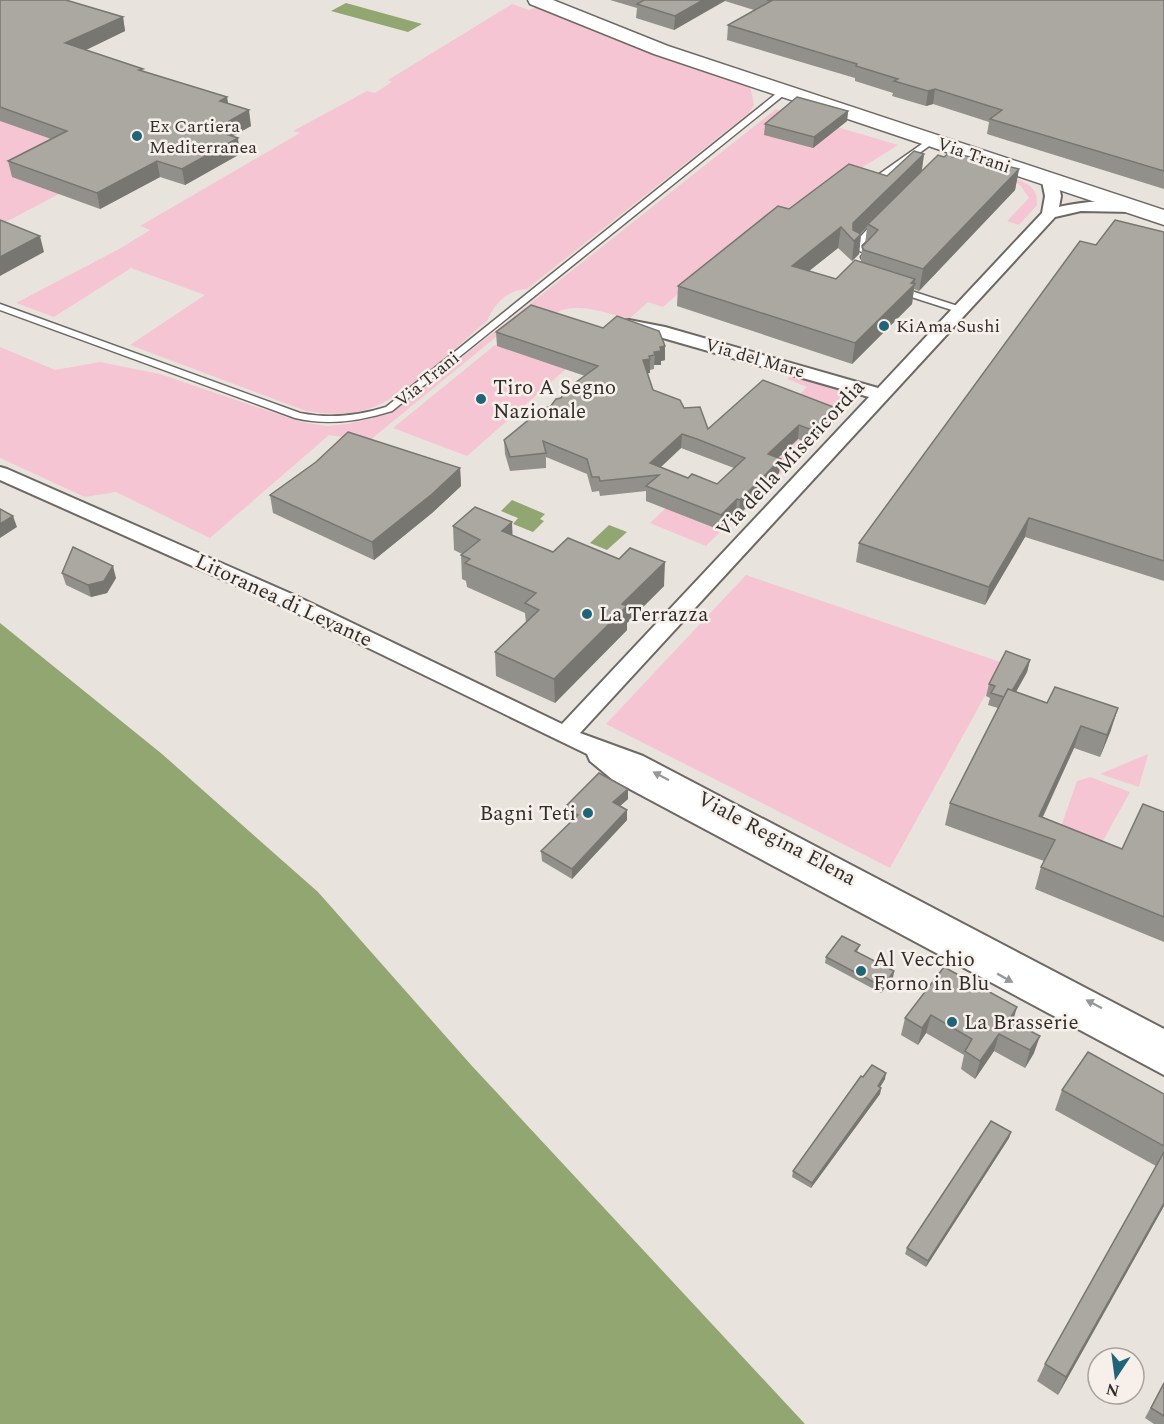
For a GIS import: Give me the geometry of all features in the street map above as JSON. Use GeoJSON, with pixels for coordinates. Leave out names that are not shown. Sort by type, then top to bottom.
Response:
{"type":"FeatureCollection","features":[{"type":"Feature","properties":{"kind":"main road","name":"Via Trani"},"geometry":{"type":"LineString","coordinates":[[537,0],[661,50],[932,141],[958,155],[1050,181],[1164,218]]}},
{"type":"Feature","properties":{"kind":"street"},"geometry":{"type":"LineString","coordinates":[[1050,181],[1053,196],[1050,214],[1081,206],[1133,207]]}},
{"type":"Feature","properties":{"kind":"street","name":"Via della Misericordia"},"geometry":{"type":"LineString","coordinates":[[565,735],[1050,214]]}},
{"type":"Feature","properties":{"kind":"street","name":"Via del Mare"},"geometry":{"type":"LineString","coordinates":[[627,325],[659,331],[882,395]]}},
{"type":"Feature","properties":{"kind":"street","name":"Litoranea di Levante"},"geometry":{"type":"LineString","coordinates":[[0,473],[287,600],[565,735]]}},
{"type":"Feature","properties":{"kind":"street","name":"Viale Regina Elena"},"geometry":{"type":"LineString","coordinates":[[565,735],[587,746],[621,774],[959,943],[1121,1030],[1164,1063]]}},
{"type":"Feature","properties":{"kind":"street","name":"Viale Regina Elena"},"geometry":{"type":"LineString","coordinates":[[1121,1030],[1164,1042]]}},
{"type":"Feature","properties":{"kind":"lane","name":"Via Trani"},"geometry":{"type":"LineString","coordinates":[[0,307],[298,416],[332,420],[370,416],[389,409],[785,91]]}},
{"type":"Feature","properties":{"kind":"lane"},"geometry":{"type":"LineString","coordinates":[[871,183],[932,141]]}},
{"type":"Feature","properties":{"kind":"lane"},"geometry":{"type":"LineString","coordinates":[[855,266],[869,252],[855,247],[888,214]]}},
{"type":"Feature","properties":{"kind":"lane"},"geometry":{"type":"LineString","coordinates":[[893,288],[961,310]]}},
{"type":"Feature","properties":{"kind":"shaded area"},"geometry":{"type":"Polygon","coordinates":[[[346,3],[422,24],[408,32],[331,11],[346,3]]]}},
{"type":"Feature","properties":{"kind":"shaded area"},"geometry":{"type":"Polygon","coordinates":[[[512,4],[529,10],[537,7],[597,32],[750,85],[754,105],[749,113],[527,289],[514,292],[503,299],[487,321],[427,373],[393,397],[361,411],[333,414],[306,411],[130,345],[205,295],[131,268],[54,317],[16,303],[121,248],[150,230],[140,226],[300,133],[293,131],[367,91],[375,93],[392,82],[388,80],[512,4]]]}},
{"type":"Feature","properties":{"kind":"shaded area"},"geometry":{"type":"Polygon","coordinates":[[[776,109],[898,145],[724,254],[663,307],[648,302],[629,319],[590,309],[570,308],[552,315],[530,309],[369,441],[329,435],[210,538],[116,492],[85,497],[0,458],[0,347],[55,370],[100,362],[160,374],[301,422],[327,426],[347,424],[392,413],[776,109]]]}},
{"type":"Feature","properties":{"kind":"shaded area"},"geometry":{"type":"Polygon","coordinates":[[[0,121],[71,146],[59,194],[0,225],[0,121]]]}},
{"type":"Feature","properties":{"kind":"shaded area"},"geometry":{"type":"Polygon","coordinates":[[[1005,175],[1028,184],[1037,198],[1037,205],[1019,225],[1007,221],[1029,198],[1021,186],[1005,175]]]}},
{"type":"Feature","properties":{"kind":"shaded area","name":"Tiro A Segno Nazionale"},"geometry":{"type":"Polygon","coordinates":[[[495,345],[566,369],[467,456],[393,428],[495,345]]]}},
{"type":"Feature","properties":{"kind":"shaded area"},"geometry":{"type":"Polygon","coordinates":[[[791,376],[856,395],[836,417],[792,402],[807,387],[787,379],[791,376]]]}},
{"type":"Feature","properties":{"kind":"shaded area"},"geometry":{"type":"Polygon","coordinates":[[[798,439],[811,444],[780,474],[757,465],[770,466],[798,439]]]}},
{"type":"Feature","properties":{"kind":"shaded area"},"geometry":{"type":"Polygon","coordinates":[[[512,500],[545,514],[540,519],[544,521],[533,532],[513,524],[518,518],[501,511],[512,500]]]}},
{"type":"Feature","properties":{"kind":"shaded area"},"geometry":{"type":"Polygon","coordinates":[[[669,505],[719,529],[729,523],[706,546],[650,523],[669,505]]]}},
{"type":"Feature","properties":{"kind":"shaded area"},"geometry":{"type":"Polygon","coordinates":[[[609,525],[627,532],[607,550],[590,543],[609,525]]]}},
{"type":"Feature","properties":{"kind":"shaded area"},"geometry":{"type":"Polygon","coordinates":[[[746,575],[1003,663],[890,868],[606,724],[746,575]]]}},
{"type":"Feature","properties":{"kind":"shaded area"},"geometry":{"type":"Polygon","coordinates":[[[0,623],[162,754],[318,892],[472,1066],[805,1424],[0,1424],[0,623]]]}},
{"type":"Feature","properties":{"kind":"shaded area"},"geometry":{"type":"Polygon","coordinates":[[[1148,754],[1139,787],[1100,774],[1148,754]]]}},
{"type":"Feature","properties":{"kind":"shaded area"},"geometry":{"type":"Polygon","coordinates":[[[1090,777],[1130,792],[1095,855],[1057,838],[1077,781],[1090,777]]]}},
{"type":"Feature","properties":{"kind":"building","name":"Ex Cartiera Mediterranea"},"geometry":{"type":"Polygon","coordinates":[[[0,0],[66,0],[123,17],[65,43],[143,69],[139,70],[227,97],[220,101],[249,110],[213,130],[238,138],[182,169],[157,161],[97,193],[8,161],[67,131],[0,107],[0,0]]]}},
{"type":"Feature","properties":{"kind":"building"},"geometry":{"type":"Polygon","coordinates":[[[644,0],[703,0],[675,16],[637,4],[644,0]]]}},
{"type":"Feature","properties":{"kind":"building"},"geometry":{"type":"Polygon","coordinates":[[[767,0],[1164,0],[1164,171],[990,119],[1002,110],[935,89],[928,91],[894,81],[898,79],[856,66],[857,64],[728,25],[771,1],[767,0]]]}},
{"type":"Feature","properties":{"kind":"building"},"geometry":{"type":"Polygon","coordinates":[[[797,97],[848,111],[814,137],[765,124],[797,97]]]}},
{"type":"Feature","properties":{"kind":"building"},"geometry":{"type":"Polygon","coordinates":[[[914,151],[924,154],[853,223],[853,230],[861,234],[854,241],[841,227],[792,266],[836,279],[855,260],[915,279],[911,283],[915,284],[855,343],[678,286],[778,206],[789,209],[849,164],[887,176],[914,151]]]}},
{"type":"Feature","properties":{"kind":"building"},"geometry":{"type":"Polygon","coordinates":[[[950,152],[952,157],[962,155],[1019,169],[923,269],[864,250],[862,247],[878,230],[868,224],[938,155],[944,157],[950,152]]]}},
{"type":"Feature","properties":{"kind":"building"},"geometry":{"type":"Polygon","coordinates":[[[0,220],[40,236],[0,257],[0,220]]]}},
{"type":"Feature","properties":{"kind":"building"},"geometry":{"type":"Polygon","coordinates":[[[1115,220],[1164,232],[1164,561],[1029,518],[989,587],[859,543],[1080,241],[1096,245],[1115,220]]]}},
{"type":"Feature","properties":{"kind":"building"},"geometry":{"type":"Polygon","coordinates":[[[531,305],[603,328],[617,316],[659,331],[665,346],[660,347],[661,351],[654,352],[655,355],[649,356],[650,359],[643,360],[653,390],[680,400],[684,408],[700,407],[708,429],[763,380],[836,408],[812,430],[799,425],[768,454],[781,459],[740,500],[737,499],[721,515],[646,486],[659,475],[600,481],[599,477],[592,477],[587,459],[543,441],[546,453],[510,457],[504,440],[543,408],[550,407],[568,388],[598,366],[496,332],[531,305]],[[682,434],[650,463],[688,478],[692,474],[717,484],[745,458],[682,434]]]}},
{"type":"Feature","properties":{"kind":"building"},"geometry":{"type":"Polygon","coordinates":[[[348,432],[460,468],[431,495],[372,542],[270,495],[316,462],[348,432]]]}},
{"type":"Feature","properties":{"kind":"building","name":"La Terrazza"},"geometry":{"type":"Polygon","coordinates":[[[475,507],[512,522],[502,531],[553,552],[568,538],[619,559],[630,548],[665,562],[622,604],[627,606],[554,679],[495,652],[539,610],[525,603],[536,593],[465,563],[470,559],[461,555],[480,540],[453,526],[475,507]]]}},
{"type":"Feature","properties":{"kind":"building"},"geometry":{"type":"Polygon","coordinates":[[[0,509],[13,516],[0,524],[0,509]]]}},
{"type":"Feature","properties":{"kind":"building"},"geometry":{"type":"Polygon","coordinates":[[[73,547],[113,566],[104,581],[88,585],[62,573],[73,547]]]}},
{"type":"Feature","properties":{"kind":"building"},"geometry":{"type":"Polygon","coordinates":[[[1006,651],[1030,660],[1012,691],[1008,689],[1004,697],[991,693],[995,686],[989,684],[1006,651]]]}},
{"type":"Feature","properties":{"kind":"building"},"geometry":{"type":"Polygon","coordinates":[[[1055,687],[1118,708],[1107,735],[1081,726],[1039,816],[1122,849],[1143,804],[1164,812],[1164,917],[1041,867],[1055,840],[950,803],[1008,689],[1047,703],[1055,687]]]}},
{"type":"Feature","properties":{"kind":"building"},"geometry":{"type":"Polygon","coordinates":[[[599,773],[628,789],[613,802],[627,810],[572,869],[541,851],[578,815],[564,808],[599,773]]]}},
{"type":"Feature","properties":{"kind":"building"},"geometry":{"type":"Polygon","coordinates":[[[842,936],[860,945],[855,951],[894,971],[883,987],[826,957],[842,936]]]}},
{"type":"Feature","properties":{"kind":"building"},"geometry":{"type":"Polygon","coordinates":[[[944,967],[1017,1007],[1009,1020],[1040,1036],[1030,1050],[999,1034],[980,1061],[965,1051],[972,1039],[931,1015],[922,1028],[905,1018],[944,967]]]}},
{"type":"Feature","properties":{"kind":"building"},"geometry":{"type":"Polygon","coordinates":[[[1088,1052],[1164,1094],[1164,1146],[1062,1090],[1088,1052]]]}},
{"type":"Feature","properties":{"kind":"building"},"geometry":{"type":"Polygon","coordinates":[[[872,1065],[886,1073],[878,1086],[881,1088],[812,1183],[793,1171],[861,1076],[863,1077],[872,1065]]]}},
{"type":"Feature","properties":{"kind":"building"},"geometry":{"type":"Polygon","coordinates":[[[991,1121],[1011,1132],[928,1261],[907,1248],[991,1121]]]}},
{"type":"Feature","properties":{"kind":"building"},"geometry":{"type":"Polygon","coordinates":[[[1164,1152],[1164,1203],[1066,1377],[1045,1364],[1164,1152]]]}},
{"type":"Feature","properties":{"kind":"building"},"geometry":{"type":"Polygon","coordinates":[[[1164,1383],[1164,1416],[1151,1408],[1164,1383]]]}},
{"type":"Feature","properties":{"kind":"place","name":"Ex Cartiera Mediterranea"},"geometry":{"type":"Point","coordinates":[137,136]}},
{"type":"Feature","properties":{"kind":"place","name":"KiAma Sushi"},"geometry":{"type":"Point","coordinates":[884,326]}},
{"type":"Feature","properties":{"kind":"place","name":"Tiro A Segno Nazionale"},"geometry":{"type":"Point","coordinates":[481,399]}},
{"type":"Feature","properties":{"kind":"place","name":"La Terrazza"},"geometry":{"type":"Point","coordinates":[587,614]}},
{"type":"Feature","properties":{"kind":"place","name":"Bagni Teti"},"geometry":{"type":"Point","coordinates":[588,813]}},
{"type":"Feature","properties":{"kind":"place","name":"Al Vecchio Forno in Blu"},"geometry":{"type":"Point","coordinates":[861,971]}},
{"type":"Feature","properties":{"kind":"place","name":"La Brasserie"},"geometry":{"type":"Point","coordinates":[952,1022]}}]}
